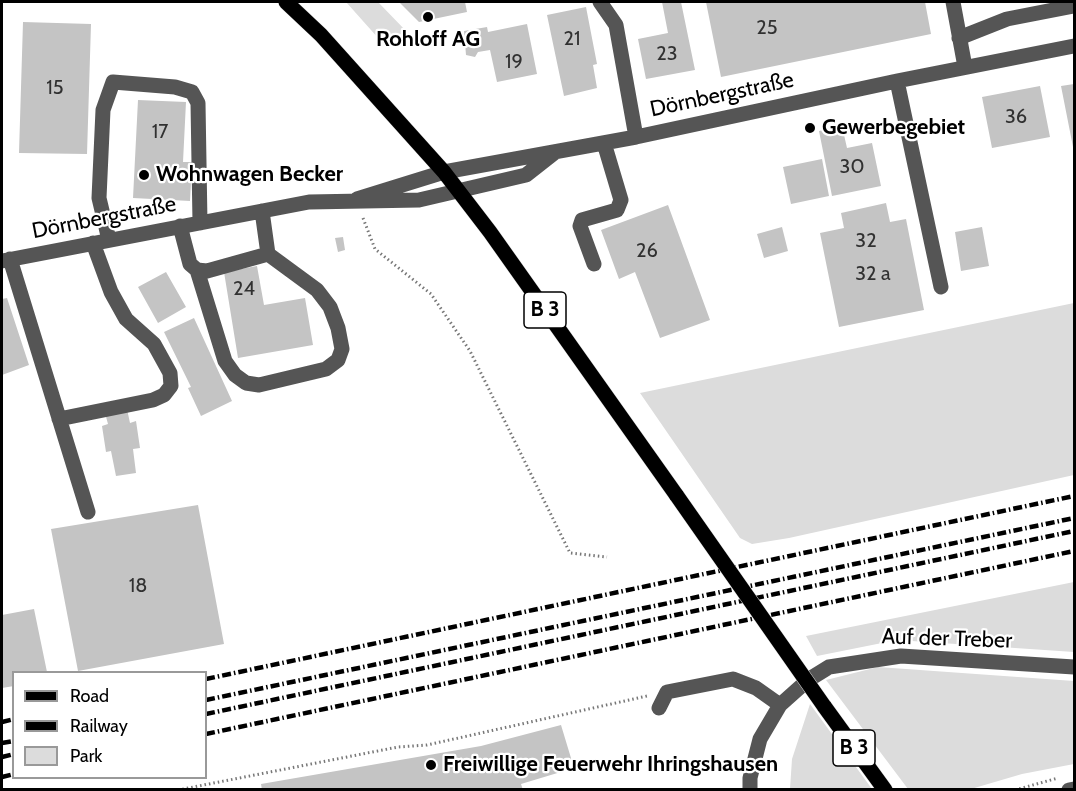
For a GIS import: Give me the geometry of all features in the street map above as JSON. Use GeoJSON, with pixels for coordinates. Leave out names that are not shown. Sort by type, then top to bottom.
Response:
{"type":"FeatureCollection","features":[{"type":"Feature","properties":{"kind":"main road","name":"B 3"},"geometry":{"type":"LineString","coordinates":[[286,2],[321,35],[457,189],[885,789]]}},
{"type":"Feature","properties":{"kind":"street"},"geometry":{"type":"LineString","coordinates":[[600,2],[616,25],[636,137]]}},
{"type":"Feature","properties":{"kind":"street"},"geometry":{"type":"LineString","coordinates":[[952,2],[965,68]]}},
{"type":"Feature","properties":{"kind":"street"},"geometry":{"type":"LineString","coordinates":[[959,38],[1007,19],[1074,6]]}},
{"type":"Feature","properties":{"kind":"street","name":"Dörnbergstraße"},"geometry":{"type":"LineString","coordinates":[[357,199],[444,172],[636,137],[1074,46]]}},
{"type":"Feature","properties":{"kind":"street"},"geometry":{"type":"LineString","coordinates":[[897,81],[941,286]]}},
{"type":"Feature","properties":{"kind":"street"},"geometry":{"type":"LineString","coordinates":[[109,240],[99,198],[103,110],[113,82],[175,87],[192,92],[198,103],[200,223]]}},
{"type":"Feature","properties":{"kind":"street"},"geometry":{"type":"LineString","coordinates":[[594,264],[580,226],[582,220],[617,210],[621,200],[604,143]]}},
{"type":"Feature","properties":{"kind":"street","name":"Dörnbergstraße"},"geometry":{"type":"LineString","coordinates":[[6,260],[309,202],[357,199],[418,200],[457,189],[526,175],[557,151]]}},
{"type":"Feature","properties":{"kind":"street"},"geometry":{"type":"LineString","coordinates":[[180,226],[190,264],[197,270],[225,361],[235,375],[246,383],[259,385],[326,369],[338,360],[342,349],[338,328],[330,307],[316,290],[268,254],[262,211]]}},
{"type":"Feature","properties":{"kind":"street"},"geometry":{"type":"LineString","coordinates":[[59,419],[153,400],[164,395],[171,386],[170,374],[154,344],[126,319],[111,292],[93,243]]}},
{"type":"Feature","properties":{"kind":"street"},"geometry":{"type":"LineString","coordinates":[[197,270],[207,271],[268,254]]}},
{"type":"Feature","properties":{"kind":"street"},"geometry":{"type":"LineString","coordinates":[[6,260],[88,512]]}},
{"type":"Feature","properties":{"kind":"street","name":"Auf der Treber"},"geometry":{"type":"LineString","coordinates":[[750,789],[750,778],[760,739],[780,705],[808,680],[829,668],[861,660],[901,656],[1074,667]]}},
{"type":"Feature","properties":{"kind":"street"},"geometry":{"type":"LineString","coordinates":[[659,708],[667,692],[733,679],[756,688],[780,705]]}},
{"type":"Feature","properties":{"kind":"path"},"geometry":{"type":"LineString","coordinates":[[357,199],[375,249],[431,294],[470,351],[570,553],[608,557]]}},
{"type":"Feature","properties":{"kind":"path"},"geometry":{"type":"LineString","coordinates":[[178,789],[398,747],[427,745],[667,692]]}},
{"type":"Feature","properties":{"kind":"path"},"geometry":{"type":"LineString","coordinates":[[1015,789],[1071,785]]}},
{"type":"Feature","properties":{"kind":"green space"},"geometry":{"type":"Polygon","coordinates":[[[346,2],[378,2],[408,33],[379,39],[346,2]]]}},
{"type":"Feature","properties":{"kind":"green space"},"geometry":{"type":"Polygon","coordinates":[[[1074,303],[1074,475],[789,538],[752,544],[740,538],[640,393],[1074,303]]]}},
{"type":"Feature","properties":{"kind":"green space"},"geometry":{"type":"Polygon","coordinates":[[[1074,582],[1074,652],[897,640],[817,656],[806,636],[1074,582]]]}},
{"type":"Feature","properties":{"kind":"green space"},"geometry":{"type":"Polygon","coordinates":[[[878,667],[1074,681],[1074,764],[1022,774],[971,789],[908,789],[826,680],[878,667]]]}},
{"type":"Feature","properties":{"kind":"green space"},"geometry":{"type":"Polygon","coordinates":[[[810,704],[872,789],[790,789],[792,759],[810,704]]]}},
{"type":"Feature","properties":{"kind":"building","name":"Rohloff AG"},"geometry":{"type":"Polygon","coordinates":[[[399,2],[465,2],[467,12],[419,22],[399,2]]]}},
{"type":"Feature","properties":{"kind":"building"},"geometry":{"type":"Polygon","coordinates":[[[662,2],[681,2],[695,70],[646,79],[638,39],[668,33],[662,2]]]}},
{"type":"Feature","properties":{"kind":"building"},"geometry":{"type":"Polygon","coordinates":[[[706,2],[925,2],[931,34],[721,77],[706,2]]]}},
{"type":"Feature","properties":{"kind":"building"},"geometry":{"type":"Polygon","coordinates":[[[586,7],[597,64],[593,65],[597,88],[564,96],[547,15],[586,7]]]}},
{"type":"Feature","properties":{"kind":"building"},"geometry":{"type":"Polygon","coordinates":[[[23,22],[91,24],[87,154],[19,153],[23,22]]]}},
{"type":"Feature","properties":{"kind":"building"},"geometry":{"type":"Polygon","coordinates":[[[527,24],[537,74],[497,82],[490,50],[478,52],[475,57],[466,55],[464,31],[487,27],[488,32],[527,24]]]}},
{"type":"Feature","properties":{"kind":"building"},"geometry":{"type":"Polygon","coordinates":[[[1074,84],[1074,147],[1073,147],[1061,86],[1074,84]]]}},
{"type":"Feature","properties":{"kind":"building"},"geometry":{"type":"Polygon","coordinates":[[[1040,86],[1050,137],[992,148],[982,97],[1040,86]]]}},
{"type":"Feature","properties":{"kind":"building"},"geometry":{"type":"Polygon","coordinates":[[[138,100],[186,102],[183,162],[192,162],[190,201],[133,198],[138,100]]]}},
{"type":"Feature","properties":{"kind":"building"},"geometry":{"type":"Polygon","coordinates":[[[842,126],[847,148],[872,143],[881,186],[832,196],[819,131],[842,126]]]}},
{"type":"Feature","properties":{"kind":"building"},"geometry":{"type":"Polygon","coordinates":[[[822,159],[829,196],[791,204],[783,167],[822,159]]]}},
{"type":"Feature","properties":{"kind":"building"},"geometry":{"type":"Polygon","coordinates":[[[886,203],[890,222],[906,219],[924,310],[839,327],[820,233],[844,228],[841,213],[886,203]]]}},
{"type":"Feature","properties":{"kind":"building"},"geometry":{"type":"Polygon","coordinates":[[[668,205],[710,320],[660,338],[635,272],[619,279],[601,230],[668,205]]]}},
{"type":"Feature","properties":{"kind":"building"},"geometry":{"type":"Polygon","coordinates":[[[782,227],[788,251],[764,258],[757,234],[782,227]]]}},
{"type":"Feature","properties":{"kind":"building"},"geometry":{"type":"Polygon","coordinates":[[[982,227],[989,266],[961,271],[955,232],[982,227]]]}},
{"type":"Feature","properties":{"kind":"building"},"geometry":{"type":"Polygon","coordinates":[[[343,237],[345,250],[338,252],[335,238],[343,237]]]}},
{"type":"Feature","properties":{"kind":"building"},"geometry":{"type":"Polygon","coordinates":[[[257,266],[264,305],[305,298],[313,345],[238,358],[224,272],[257,266]]]}},
{"type":"Feature","properties":{"kind":"building"},"geometry":{"type":"Polygon","coordinates":[[[166,272],[186,307],[158,323],[138,287],[166,272]]]}},
{"type":"Feature","properties":{"kind":"building"},"geometry":{"type":"Polygon","coordinates":[[[7,298],[29,365],[2,375],[2,299],[7,298]]]}},
{"type":"Feature","properties":{"kind":"building"},"geometry":{"type":"Polygon","coordinates":[[[194,318],[232,401],[201,416],[188,388],[191,387],[164,332],[194,318]]]}},
{"type":"Feature","properties":{"kind":"building"},"geometry":{"type":"Polygon","coordinates":[[[127,409],[130,423],[136,421],[140,448],[133,449],[136,473],[116,476],[111,451],[106,452],[102,426],[108,424],[105,413],[127,409]]]}},
{"type":"Feature","properties":{"kind":"building"},"geometry":{"type":"Polygon","coordinates":[[[198,505],[224,644],[78,671],[51,529],[198,505]]]}},
{"type":"Feature","properties":{"kind":"building"},"geometry":{"type":"Polygon","coordinates":[[[34,609],[47,671],[12,671],[12,686],[2,688],[2,615],[34,609]]]}},
{"type":"Feature","properties":{"kind":"building","name":"Freiwillige Feuerwehr Ihringshausen"},"geometry":{"type":"Polygon","coordinates":[[[561,725],[574,768],[521,784],[523,790],[262,790],[261,784],[481,746],[561,725]]]}},
{"type":"Feature","properties":{"kind":"railway"},"geometry":{"type":"LineString","coordinates":[[207,679],[1074,496]]}},
{"type":"Feature","properties":{"kind":"railway"},"geometry":{"type":"LineString","coordinates":[[207,700],[1074,518]]}},
{"type":"Feature","properties":{"kind":"railway"},"geometry":{"type":"LineString","coordinates":[[207,714],[1074,531]]}},
{"type":"Feature","properties":{"kind":"railway"},"geometry":{"type":"LineString","coordinates":[[207,734],[1074,551]]}},
{"type":"Feature","properties":{"kind":"railway"},"geometry":{"type":"LineString","coordinates":[[2,722],[12,720]]}},
{"type":"Feature","properties":{"kind":"railway"},"geometry":{"type":"LineString","coordinates":[[2,743],[12,741]]}},
{"type":"Feature","properties":{"kind":"railway"},"geometry":{"type":"LineString","coordinates":[[2,757],[12,754]]}},
{"type":"Feature","properties":{"kind":"railway"},"geometry":{"type":"LineString","coordinates":[[2,777],[12,774]]}},
{"type":"Feature","properties":{"kind":"place","name":"Rohloff AG"},"geometry":{"type":"Point","coordinates":[428,17]}},
{"type":"Feature","properties":{"kind":"place","name":"Gewerbegebiet"},"geometry":{"type":"Point","coordinates":[810,128]}},
{"type":"Feature","properties":{"kind":"place","name":"Wohnwagen Becker"},"geometry":{"type":"Point","coordinates":[144,175]}},
{"type":"Feature","properties":{"kind":"place","name":"Freiwillige Feuerwehr Ihringshausen"},"geometry":{"type":"Point","coordinates":[431,765]}}]}
